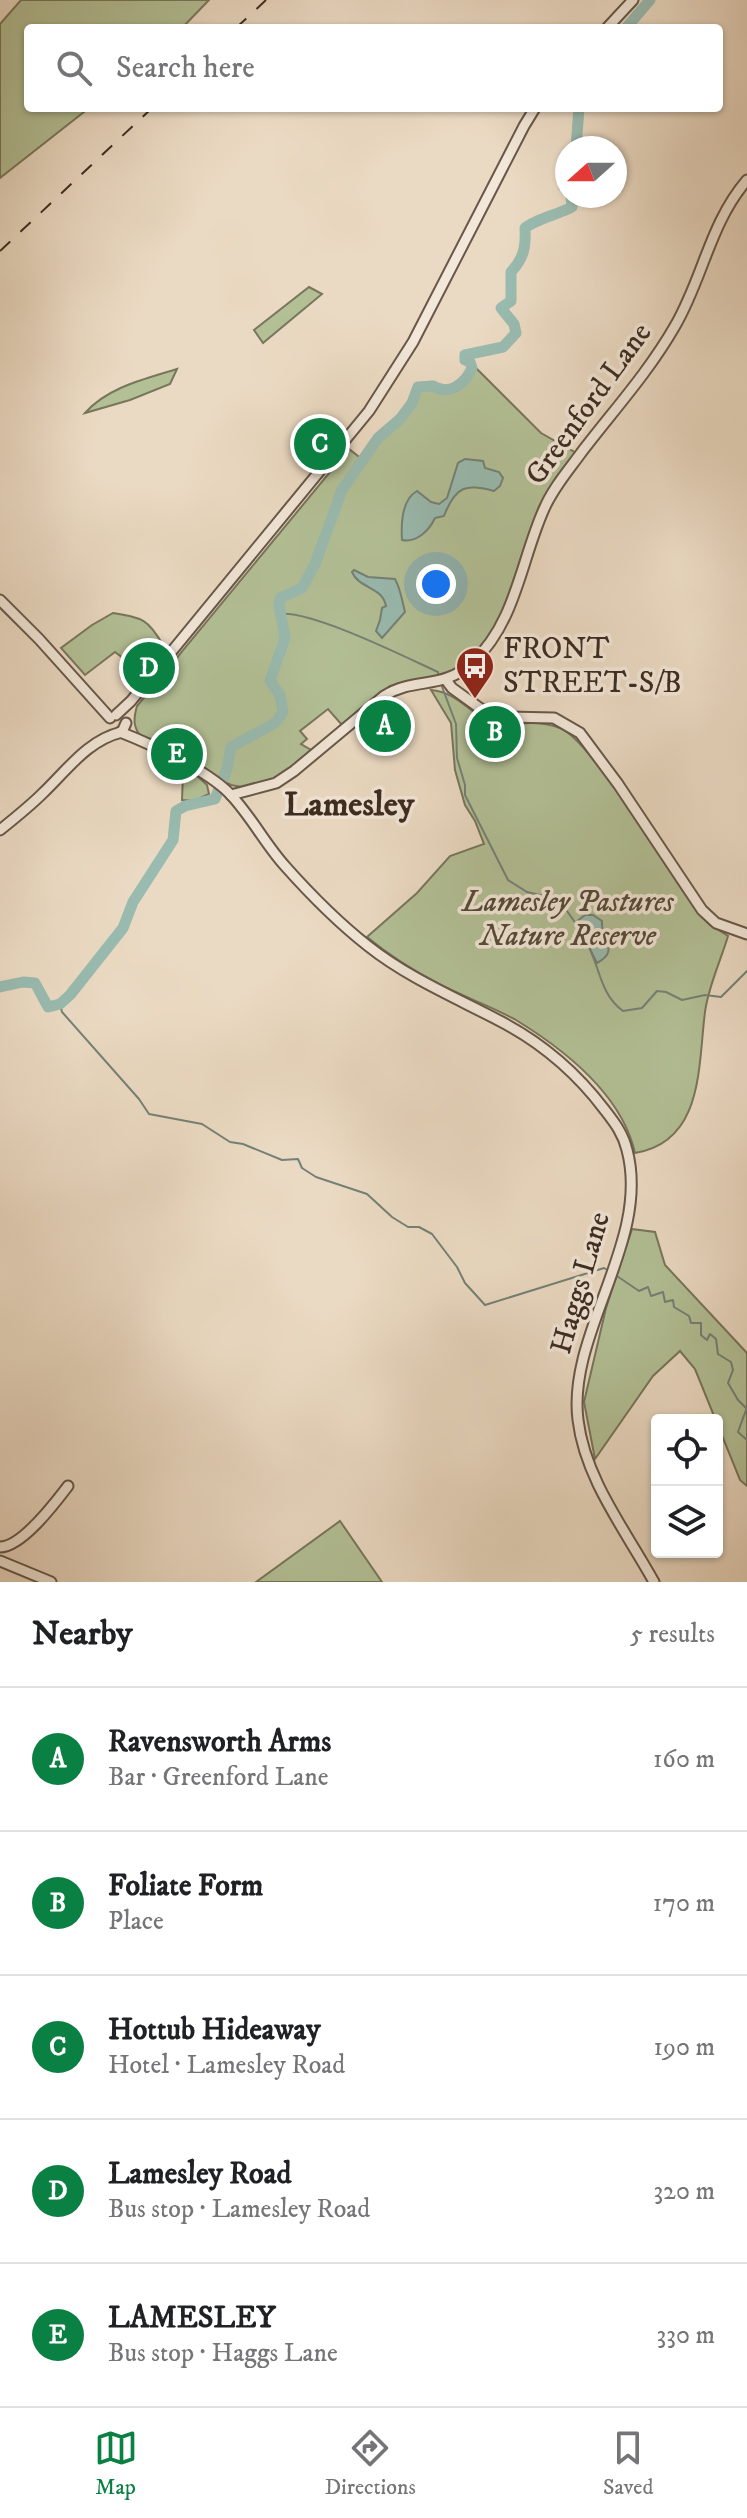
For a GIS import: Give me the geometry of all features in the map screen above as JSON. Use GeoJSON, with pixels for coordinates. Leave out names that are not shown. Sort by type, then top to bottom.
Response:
{"type":"FeatureCollection","features":[{"type":"Feature","properties":{"kind":"street"},"geometry":{"type":"LineString","coordinates":[[611,24],[633,0]]}},
{"type":"Feature","properties":{"kind":"street"},"geometry":{"type":"LineString","coordinates":[[0,830],[118,724],[131,701],[369,411],[413,342],[533,112]]}},
{"type":"Feature","properties":{"kind":"street","name":"Greenford Lane"},"geometry":{"type":"LineString","coordinates":[[229,793],[276,783],[397,688],[446,680],[476,659],[507,614],[544,508],[557,485],[660,351],[692,294],[722,217],[747,180]]}},
{"type":"Feature","properties":{"kind":"street","name":"Haggs Lane"},"geometry":{"type":"LineString","coordinates":[[0,600],[118,724],[138,740],[211,778],[229,793],[284,866],[366,945],[438,991],[500,1021],[541,1047],[592,1093],[622,1132],[628,1153],[629,1200],[620,1254],[584,1353],[577,1393],[578,1419],[589,1467],[654,1582]]}},
{"type":"Feature","properties":{"kind":"street"},"geometry":{"type":"LineString","coordinates":[[446,680],[481,709],[502,717],[554,718],[580,733],[702,910],[716,923],[747,934]]}},
{"type":"Feature","properties":{"kind":"street"},"geometry":{"type":"LineString","coordinates":[[0,1547],[7,1547],[29,1530],[51,1510],[68,1486]]}},
{"type":"Feature","properties":{"kind":"street"},"geometry":{"type":"LineString","coordinates":[[0,1561],[51,1582]]}},
{"type":"Feature","properties":{"kind":"green space"},"geometry":{"type":"Polygon","coordinates":[[[21,0],[209,0],[186,24],[24,24],[24,112],[84,112],[0,178],[0,24],[21,0]]]}},
{"type":"Feature","properties":{"kind":"green space"},"geometry":{"type":"Polygon","coordinates":[[[309,287],[322,294],[263,343],[254,330],[309,287]]]}},
{"type":"Feature","properties":{"kind":"green space"},"geometry":{"type":"Polygon","coordinates":[[[470,362],[541,433],[580,455],[557,485],[507,614],[464,670],[390,686],[342,725],[328,709],[300,731],[307,739],[301,744],[313,751],[273,781],[242,787],[231,785],[143,739],[135,724],[137,706],[349,449],[363,460],[376,440],[405,410],[418,387],[446,388],[456,385],[470,374],[470,362]]]}},
{"type":"Feature","properties":{"kind":"green space"},"geometry":{"type":"Polygon","coordinates":[[[177,369],[170,384],[85,413],[116,390],[177,369]]]}},
{"type":"Feature","properties":{"kind":"green space"},"geometry":{"type":"Polygon","coordinates":[[[113,613],[144,621],[163,645],[144,674],[115,652],[85,675],[61,648],[113,613]]]}},
{"type":"Feature","properties":{"kind":"green space","name":"Lamesley Pastures Nature Reserve"},"geometry":{"type":"Polygon","coordinates":[[[431,690],[450,695],[490,723],[507,727],[544,724],[560,728],[574,738],[611,783],[698,912],[709,924],[728,936],[707,1003],[693,1098],[686,1118],[674,1134],[658,1146],[635,1153],[618,1112],[605,1093],[553,1045],[516,1020],[420,974],[367,937],[417,893],[450,856],[484,844],[465,805],[455,770],[451,723],[431,690]]]}},
{"type":"Feature","properties":{"kind":"green space"},"geometry":{"type":"Polygon","coordinates":[[[195,774],[207,785],[209,794],[194,801],[182,800],[183,775],[195,774]]]}},
{"type":"Feature","properties":{"kind":"green space"},"geometry":{"type":"Polygon","coordinates":[[[632,1229],[655,1232],[665,1265],[747,1353],[747,1486],[740,1480],[723,1438],[723,1414],[713,1414],[695,1369],[680,1351],[653,1376],[595,1459],[584,1402],[606,1308],[632,1229]]]}},
{"type":"Feature","properties":{"kind":"green space"},"geometry":{"type":"Polygon","coordinates":[[[340,1521],[382,1582],[256,1582],[340,1521]]]}},
{"type":"Feature","properties":{"kind":"water"},"geometry":{"type":"Polygon","coordinates":[[[465,459],[483,461],[485,468],[499,472],[503,478],[500,486],[494,491],[463,489],[453,498],[444,516],[435,518],[422,535],[412,540],[402,540],[403,513],[408,500],[417,491],[439,504],[447,498],[458,463],[465,459]]]}},
{"type":"Feature","properties":{"kind":"water"},"geometry":{"type":"Polygon","coordinates":[[[354,570],[368,577],[395,579],[397,583],[405,612],[382,638],[376,631],[382,608],[386,606],[384,599],[355,578],[354,570]]]}},
{"type":"Feature","properties":{"kind":"water"},"geometry":{"type":"Polygon","coordinates":[[[585,915],[593,915],[602,921],[609,949],[608,954],[597,963],[576,922],[585,915]]]}},
{"type":"Feature","properties":{"kind":"waterway"},"geometry":{"type":"LineString","coordinates":[[629,24],[650,0]]}},
{"type":"Feature","properties":{"kind":"waterway"},"geometry":{"type":"LineString","coordinates":[[577,136],[579,112]]}},
{"type":"Feature","properties":{"kind":"waterway"},"geometry":{"type":"LineString","coordinates":[[0,987],[35,983],[48,1007],[60,1004],[70,995],[123,928],[133,902],[173,840],[176,811],[215,799],[227,769],[231,747],[275,723],[283,712],[280,695],[270,681],[285,638],[280,598],[302,588],[315,564],[342,490],[378,438],[400,419],[412,403],[418,387],[433,386],[445,390],[456,387],[472,368],[465,355],[503,347],[516,333],[514,324],[501,308],[511,301],[511,272],[523,252],[525,228],[569,208]]}},
{"type":"Feature","properties":{"kind":"waterway"},"geometry":{"type":"LineString","coordinates":[[280,614],[313,619],[358,636],[438,672],[439,678]]}},
{"type":"Feature","properties":{"kind":"waterway"},"geometry":{"type":"LineString","coordinates":[[441,684],[456,724],[457,758],[465,795],[508,880],[527,892],[553,898],[562,904],[584,935]]}},
{"type":"Feature","properties":{"kind":"waterway"},"geometry":{"type":"LineString","coordinates":[[588,945],[605,989],[623,1011],[642,1008],[657,991],[682,1000],[705,995],[721,997],[747,971]]}},
{"type":"Feature","properties":{"kind":"waterway"},"geometry":{"type":"LineString","coordinates":[[60,1004],[62,1012],[149,1114],[202,1124],[230,1142],[282,1160],[298,1159],[302,1168],[316,1177],[367,1194],[408,1227],[419,1227],[432,1234],[465,1283],[485,1305],[604,1268],[609,1271]]}},
{"type":"Feature","properties":{"kind":"waterway"},"geometry":{"type":"LineString","coordinates":[[614,1274],[639,1291],[648,1287],[651,1296],[663,1292],[665,1302],[673,1300],[674,1307],[689,1316],[691,1323],[701,1323],[701,1335],[707,1340],[710,1334],[716,1339],[718,1354],[731,1362],[733,1370],[728,1383],[747,1409]]}},
{"type":"Feature","properties":{"kind":"waterway"},"geometry":{"type":"LineString","coordinates":[[746,1410],[738,1432],[747,1440]]}},
{"type":"Feature","properties":{"kind":"railway"},"geometry":{"type":"LineString","coordinates":[[240,24],[266,0]]}},
{"type":"Feature","properties":{"kind":"railway"},"geometry":{"type":"LineString","coordinates":[[0,251],[148,112]]}},
{"type":"Feature","properties":{"kind":"place","name":"Hottub Hideaway"},"geometry":{"type":"Point","coordinates":[320,444]}},
{"type":"Feature","properties":{"kind":"place","name":"Lamesley Road"},"geometry":{"type":"Point","coordinates":[149,668]}},
{"type":"Feature","properties":{"kind":"place","name":"FRONT STREET-S/B"},"geometry":{"type":"Point","coordinates":[475,700]}},
{"type":"Feature","properties":{"kind":"place","name":"Ravensworth Arms"},"geometry":{"type":"Point","coordinates":[385,726]}},
{"type":"Feature","properties":{"kind":"place","name":"Foliate Form"},"geometry":{"type":"Point","coordinates":[495,732]}},
{"type":"Feature","properties":{"kind":"place","name":"LAMESLEY"},"geometry":{"type":"Point","coordinates":[177,754]}},
{"type":"Feature","properties":{"kind":"district","name":"Lamesley"},"geometry":{"type":"Point","coordinates":[349,805]}}]}
